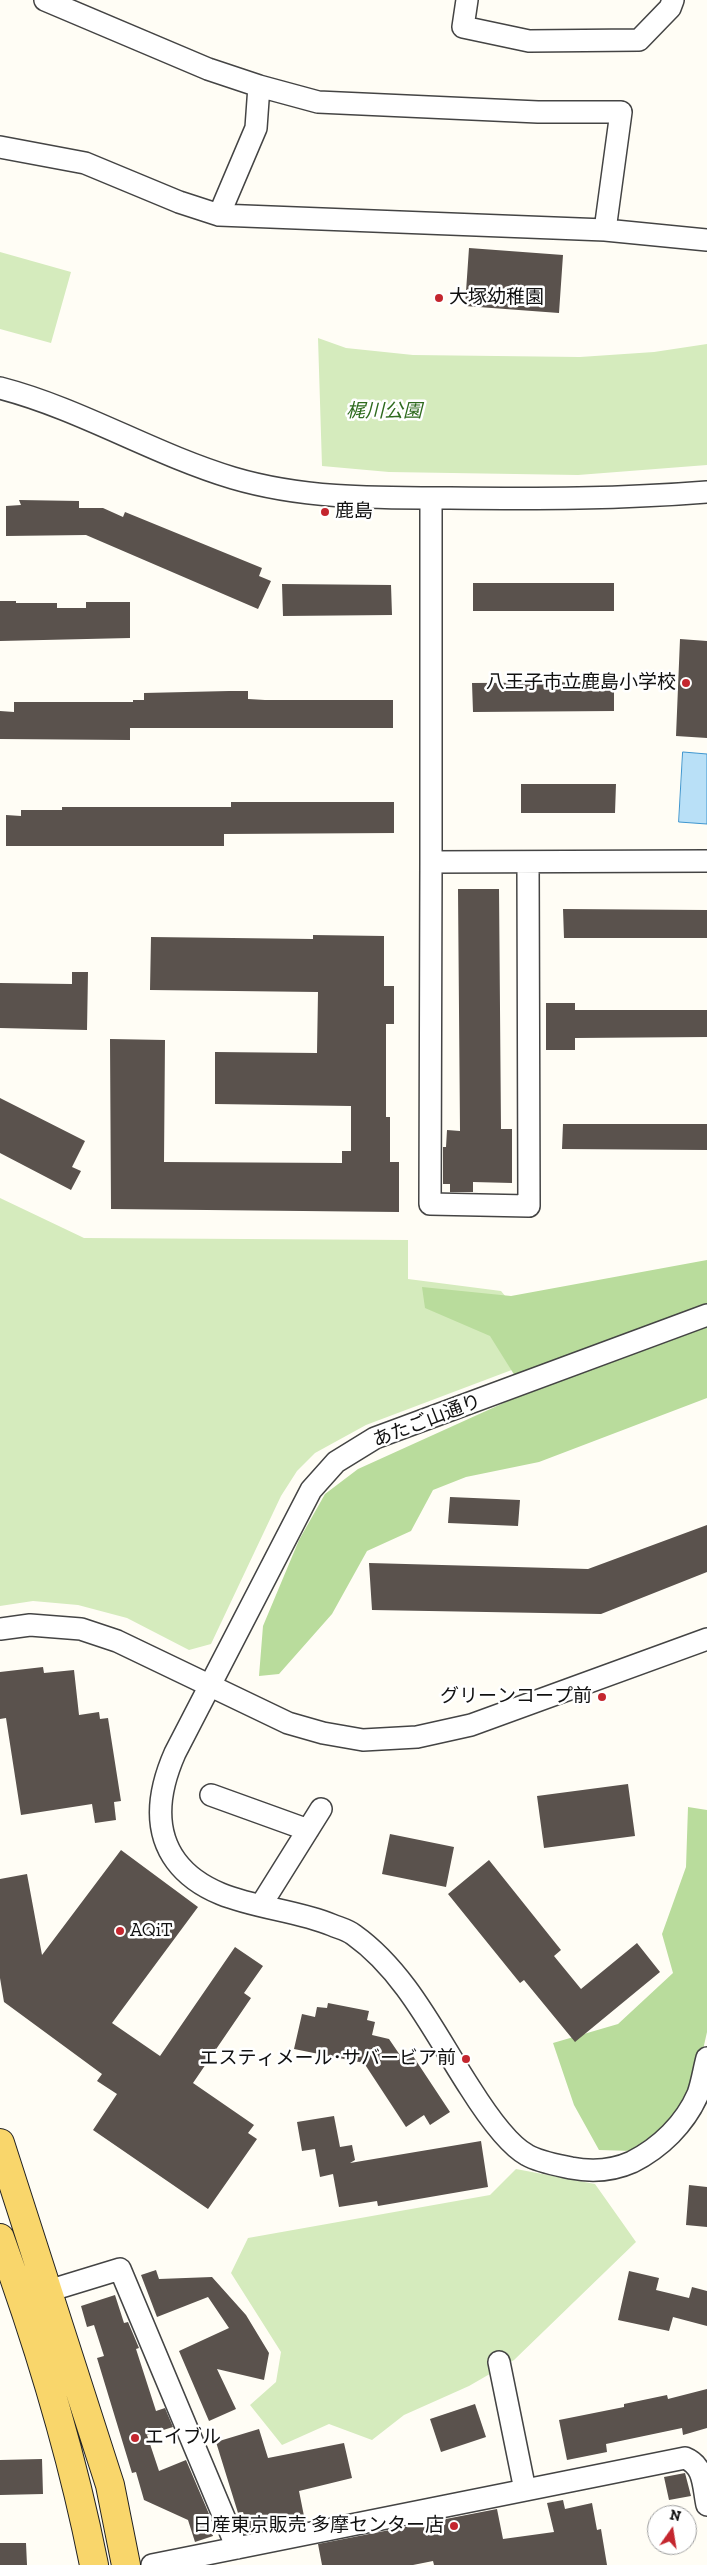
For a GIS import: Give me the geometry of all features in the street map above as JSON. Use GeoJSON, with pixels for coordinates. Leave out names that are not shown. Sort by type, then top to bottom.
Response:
{"type":"FeatureCollection","features":[{"type":"Feature","properties":{"kind":"main road"},"geometry":{"type":"LineString","coordinates":[[0,2143],[110,2485],[126,2565]]}},
{"type":"Feature","properties":{"kind":"main road"},"geometry":{"type":"LineString","coordinates":[[0,2238],[78,2484],[94,2565]]}},
{"type":"Feature","properties":{"kind":"street"},"geometry":{"type":"LineString","coordinates":[[45,0],[208,68],[259,86],[318,102],[538,112],[621,112],[605,230]]}},
{"type":"Feature","properties":{"kind":"street"},"geometry":{"type":"LineString","coordinates":[[467,0],[462,27],[529,41],[639,40],[670,8],[673,0]]}},
{"type":"Feature","properties":{"kind":"street"},"geometry":{"type":"LineString","coordinates":[[219,214],[256,128],[259,86]]}},
{"type":"Feature","properties":{"kind":"street"},"geometry":{"type":"LineString","coordinates":[[0,147],[85,163],[179,202],[219,214],[605,230],[707,240]]}},
{"type":"Feature","properties":{"kind":"street"},"geometry":{"type":"LineString","coordinates":[[0,388],[43,400],[72,411],[232,478],[304,494],[586,500],[707,492]]}},
{"type":"Feature","properties":{"kind":"street"},"geometry":{"type":"LineString","coordinates":[[431,498],[430,1204],[529,1206],[528,862]]}},
{"type":"Feature","properties":{"kind":"street"},"geometry":{"type":"LineString","coordinates":[[431,862],[707,861]]}},
{"type":"Feature","properties":{"kind":"street","name":"あたご山通り"},"geometry":{"type":"LineString","coordinates":[[707,1315],[375,1438],[336,1462],[311,1490],[165,1776],[160,1823],[165,1842],[176,1861],[195,1880],[220,1894],[306,1916],[353,1934],[377,1954],[404,1985],[489,2118],[526,2155],[557,2165],[588,2171],[618,2168],[649,2154],[678,2127],[698,2094],[707,2058]]}},
{"type":"Feature","properties":{"kind":"street"},"geometry":{"type":"LineString","coordinates":[[0,1629],[30,1625],[81,1629],[117,1641],[288,1724],[322,1733],[362,1740],[417,1737],[471,1724],[707,1640]]}},
{"type":"Feature","properties":{"kind":"street"},"geometry":{"type":"LineString","coordinates":[[211,1795],[308,1830]]}},
{"type":"Feature","properties":{"kind":"street"},"geometry":{"type":"LineString","coordinates":[[261,1905],[321,1809]]}},
{"type":"Feature","properties":{"kind":"street"},"geometry":{"type":"LineString","coordinates":[[48,2291],[120,2269],[237,2548]]}},
{"type":"Feature","properties":{"kind":"street"},"geometry":{"type":"LineString","coordinates":[[499,2362],[525,2490]]}},
{"type":"Feature","properties":{"kind":"street"},"geometry":{"type":"LineString","coordinates":[[152,2565],[685,2458],[695,2462],[700,2469],[707,2505]]}},
{"type":"Feature","properties":{"kind":"green space"},"geometry":{"type":"Polygon","coordinates":[[[0,252],[71,272],[51,343],[0,329],[0,252]]]}},
{"type":"Feature","properties":{"kind":"green space","name":"梶川公園"},"geometry":{"type":"Polygon","coordinates":[[[318,338],[346,348],[413,355],[580,357],[654,352],[707,344],[707,465],[578,475],[389,472],[322,466],[318,338]]]}},
{"type":"Feature","properties":{"kind":"green space"},"geometry":{"type":"Polygon","coordinates":[[[0,1198],[84,1238],[408,1240],[408,1279],[501,1291],[554,1354],[366,1425],[315,1453],[297,1471],[281,1496],[211,1644],[189,1650],[127,1618],[78,1605],[33,1601],[0,1606],[0,1198]]]}},
{"type":"Feature","properties":{"kind":"green space"},"geometry":{"type":"Polygon","coordinates":[[[707,1260],[707,1398],[539,1462],[466,1477],[433,1490],[411,1531],[367,1551],[332,1614],[279,1674],[259,1676],[263,1626],[299,1540],[325,1494],[358,1469],[508,1401],[515,1376],[490,1336],[425,1308],[422,1287],[511,1296],[707,1260]]]}},
{"type":"Feature","properties":{"kind":"green space"},"geometry":{"type":"Polygon","coordinates":[[[688,1807],[707,1810],[707,2032],[693,2094],[675,2126],[633,2151],[599,2150],[574,2105],[553,2043],[618,2024],[673,1973],[662,1934],[686,1867],[688,1807]]]}},
{"type":"Feature","properties":{"kind":"green space"},"geometry":{"type":"Polygon","coordinates":[[[516,2169],[595,2184],[636,2242],[514,2360],[469,2386],[404,2415],[372,2440],[329,2424],[282,2445],[250,2405],[276,2382],[281,2352],[231,2273],[248,2238],[490,2195],[516,2169]]]}},
{"type":"Feature","properties":{"kind":"water"},"geometry":{"type":"Polygon","coordinates":[[[683,752],[707,754],[707,824],[679,822],[683,752]]]}},
{"type":"Feature","properties":{"kind":"building"},"geometry":{"type":"Polygon","coordinates":[[[469,248],[563,255],[559,313],[465,306],[469,248]]]}},
{"type":"Feature","properties":{"kind":"building"},"geometry":{"type":"Polygon","coordinates":[[[19,500],[79,501],[79,508],[103,508],[123,517],[125,512],[262,568],[259,576],[271,581],[258,609],[86,535],[6,536],[6,506],[21,505],[19,500]]]}},
{"type":"Feature","properties":{"kind":"building"},"geometry":{"type":"Polygon","coordinates":[[[473,583],[614,583],[614,611],[473,611],[473,583]]]}},
{"type":"Feature","properties":{"kind":"building"},"geometry":{"type":"Polygon","coordinates":[[[282,584],[391,585],[392,615],[283,616],[282,584]]]}},
{"type":"Feature","properties":{"kind":"building"},"geometry":{"type":"Polygon","coordinates":[[[0,601],[57,603],[57,608],[86,608],[86,602],[130,602],[130,638],[0,641],[0,601]]]}},
{"type":"Feature","properties":{"kind":"building"},"geometry":{"type":"Polygon","coordinates":[[[680,639],[707,641],[707,738],[676,736],[680,639]]]}},
{"type":"Feature","properties":{"kind":"building"},"geometry":{"type":"Polygon","coordinates":[[[614,682],[614,711],[473,712],[472,683],[614,682]]]}},
{"type":"Feature","properties":{"kind":"building"},"geometry":{"type":"Polygon","coordinates":[[[248,691],[248,699],[393,700],[393,728],[130,728],[130,740],[0,739],[0,711],[14,712],[14,702],[133,702],[133,700],[144,700],[144,693],[248,691]]]}},
{"type":"Feature","properties":{"kind":"building"},"geometry":{"type":"Polygon","coordinates":[[[521,784],[616,784],[615,813],[521,813],[521,784]]]}},
{"type":"Feature","properties":{"kind":"building"},"geometry":{"type":"Polygon","coordinates":[[[231,802],[394,802],[394,833],[224,834],[224,846],[6,846],[6,815],[21,816],[21,810],[62,810],[62,807],[231,807],[231,802]]]}},
{"type":"Feature","properties":{"kind":"building"},"geometry":{"type":"Polygon","coordinates":[[[458,889],[499,889],[501,1129],[512,1129],[512,1183],[473,1182],[473,1192],[450,1192],[450,1184],[443,1184],[443,1147],[446,1147],[447,1130],[460,1131],[458,889]]]}},
{"type":"Feature","properties":{"kind":"building"},"geometry":{"type":"Polygon","coordinates":[[[563,909],[707,910],[707,938],[564,938],[563,909]]]}},
{"type":"Feature","properties":{"kind":"building"},"geometry":{"type":"Polygon","coordinates":[[[313,935],[384,936],[384,986],[394,986],[394,1024],[386,1024],[386,1117],[390,1117],[390,1162],[399,1162],[399,1212],[111,1209],[110,1039],[165,1040],[164,1162],[342,1163],[342,1151],[351,1151],[351,1106],[215,1104],[215,1052],[317,1053],[318,992],[150,990],[151,937],[313,939],[313,935]]]}},
{"type":"Feature","properties":{"kind":"building"},"geometry":{"type":"Polygon","coordinates":[[[72,972],[88,972],[87,1030],[0,1028],[0,983],[72,984],[72,972]]]}},
{"type":"Feature","properties":{"kind":"building"},"geometry":{"type":"Polygon","coordinates":[[[546,1003],[575,1003],[575,1010],[707,1010],[707,1037],[575,1038],[575,1050],[546,1050],[546,1003]]]}},
{"type":"Feature","properties":{"kind":"building"},"geometry":{"type":"Polygon","coordinates":[[[0,1098],[85,1141],[72,1167],[81,1171],[71,1190],[0,1153],[0,1098]]]}},
{"type":"Feature","properties":{"kind":"building"},"geometry":{"type":"Polygon","coordinates":[[[563,1124],[707,1124],[707,1150],[562,1149],[563,1124]]]}},
{"type":"Feature","properties":{"kind":"building"},"geometry":{"type":"Polygon","coordinates":[[[450,1497],[520,1500],[518,1526],[448,1523],[450,1497]]]}},
{"type":"Feature","properties":{"kind":"building"},"geometry":{"type":"Polygon","coordinates":[[[707,1525],[707,1572],[601,1614],[372,1610],[369,1563],[588,1569],[707,1525]]]}},
{"type":"Feature","properties":{"kind":"building"},"geometry":{"type":"Polygon","coordinates":[[[43,1667],[44,1673],[74,1670],[79,1715],[99,1712],[100,1719],[108,1718],[121,1801],[114,1802],[116,1820],[95,1823],[92,1804],[21,1815],[6,1718],[0,1719],[0,1672],[43,1667]]]}},
{"type":"Feature","properties":{"kind":"building"},"geometry":{"type":"Polygon","coordinates":[[[628,1784],[635,1836],[544,1848],[537,1796],[628,1784]]]}},
{"type":"Feature","properties":{"kind":"building"},"geometry":{"type":"Polygon","coordinates":[[[390,1834],[454,1847],[446,1887],[382,1874],[390,1834]]]}},
{"type":"Feature","properties":{"kind":"building"},"geometry":{"type":"Polygon","coordinates":[[[121,1850],[198,1907],[112,2023],[160,2056],[235,1947],[263,1966],[244,1993],[251,1998],[193,2083],[254,2125],[248,2133],[257,2139],[208,2209],[93,2130],[117,2094],[97,2081],[102,2074],[4,2002],[0,1978],[0,1879],[27,1874],[42,1955],[121,1850]]]}},
{"type":"Feature","properties":{"kind":"building"},"geometry":{"type":"Polygon","coordinates":[[[489,1860],[561,1950],[554,1956],[581,1989],[637,1943],[660,1972],[575,2042],[524,1980],[520,1983],[448,1894],[489,1860]]]}},
{"type":"Feature","properties":{"kind":"building"},"geometry":{"type":"Polygon","coordinates":[[[328,2003],[369,2011],[367,2020],[375,2022],[372,2035],[389,2039],[404,2061],[413,2056],[450,2112],[430,2125],[424,2115],[406,2127],[364,2063],[294,2049],[302,2014],[315,2017],[317,2007],[327,2008],[328,2003]]]}},
{"type":"Feature","properties":{"kind":"building"},"geometry":{"type":"Polygon","coordinates":[[[334,2116],[340,2147],[352,2145],[355,2160],[350,2163],[481,2141],[488,2187],[378,2206],[377,2201],[339,2207],[333,2174],[320,2177],[315,2149],[302,2151],[297,2122],[334,2116]]]}},
{"type":"Feature","properties":{"kind":"building"},"geometry":{"type":"Polygon","coordinates":[[[689,2185],[707,2187],[707,2227],[686,2225],[689,2185]]]}},
{"type":"Feature","properties":{"kind":"building"},"geometry":{"type":"Polygon","coordinates":[[[156,2270],[159,2279],[212,2277],[246,2315],[269,2353],[264,2380],[217,2369],[236,2409],[209,2421],[179,2351],[229,2328],[208,2297],[157,2317],[141,2275],[156,2270]]]}},
{"type":"Feature","properties":{"kind":"building"},"geometry":{"type":"Polygon","coordinates":[[[629,2271],[659,2278],[656,2290],[689,2298],[692,2287],[707,2291],[707,2326],[673,2317],[669,2331],[618,2320],[629,2271]]]}},
{"type":"Feature","properties":{"kind":"building"},"geometry":{"type":"Polygon","coordinates":[[[115,2295],[124,2323],[128,2322],[139,2348],[136,2349],[156,2411],[165,2408],[173,2427],[147,2435],[159,2471],[186,2460],[212,2521],[209,2522],[213,2536],[195,2542],[188,2520],[144,2500],[136,2472],[132,2473],[97,2358],[104,2356],[94,2325],[87,2327],[81,2306],[115,2295]]]}},
{"type":"Feature","properties":{"kind":"building"},"geometry":{"type":"Polygon","coordinates":[[[707,2389],[707,2428],[683,2435],[682,2428],[606,2444],[607,2452],[567,2460],[559,2420],[624,2407],[624,2404],[667,2395],[668,2399],[707,2389]]]}},
{"type":"Feature","properties":{"kind":"building"},"geometry":{"type":"Polygon","coordinates":[[[475,2404],[486,2437],[441,2452],[430,2419],[475,2404]]]}},
{"type":"Feature","properties":{"kind":"building"},"geometry":{"type":"Polygon","coordinates":[[[259,2429],[268,2458],[344,2443],[352,2478],[299,2491],[305,2521],[283,2526],[282,2519],[248,2529],[243,2512],[238,2513],[216,2442],[259,2429]]]}},
{"type":"Feature","properties":{"kind":"building"},"geometry":{"type":"Polygon","coordinates":[[[42,2459],[43,2494],[0,2495],[0,2460],[42,2459]]]}},
{"type":"Feature","properties":{"kind":"building"},"geometry":{"type":"Polygon","coordinates":[[[685,2473],[691,2496],[669,2500],[664,2477],[685,2473]]]}},
{"type":"Feature","properties":{"kind":"building","name":"日産東京販売 多摩センター店"},"geometry":{"type":"Polygon","coordinates":[[[563,2500],[565,2509],[592,2503],[597,2530],[601,2529],[607,2565],[434,2565],[433,2561],[413,2565],[322,2565],[318,2544],[497,2509],[503,2539],[554,2532],[547,2503],[563,2500]]]}},
{"type":"Feature","properties":{"kind":"building"},"geometry":{"type":"Polygon","coordinates":[[[0,2543],[26,2543],[27,2565],[0,2565],[0,2543]]]}},
{"type":"Feature","properties":{"kind":"place","name":"大塚幼稚園"},"geometry":{"type":"Point","coordinates":[439,298]}},
{"type":"Feature","properties":{"kind":"place","name":"鹿島"},"geometry":{"type":"Point","coordinates":[325,512]}},
{"type":"Feature","properties":{"kind":"place","name":"八王子市立鹿島小学校"},"geometry":{"type":"Point","coordinates":[686,683]}},
{"type":"Feature","properties":{"kind":"place","name":"グリーンコープ前"},"geometry":{"type":"Point","coordinates":[602,1697]}},
{"type":"Feature","properties":{"kind":"place","name":"AQiT"},"geometry":{"type":"Point","coordinates":[120,1931]}},
{"type":"Feature","properties":{"kind":"place","name":"エスティメール･サバービア前"},"geometry":{"type":"Point","coordinates":[466,2059]}},
{"type":"Feature","properties":{"kind":"place","name":"エイブル"},"geometry":{"type":"Point","coordinates":[135,2438]}},
{"type":"Feature","properties":{"kind":"place","name":"日産東京販売 多摩センター店"},"geometry":{"type":"Point","coordinates":[454,2526]}}]}
